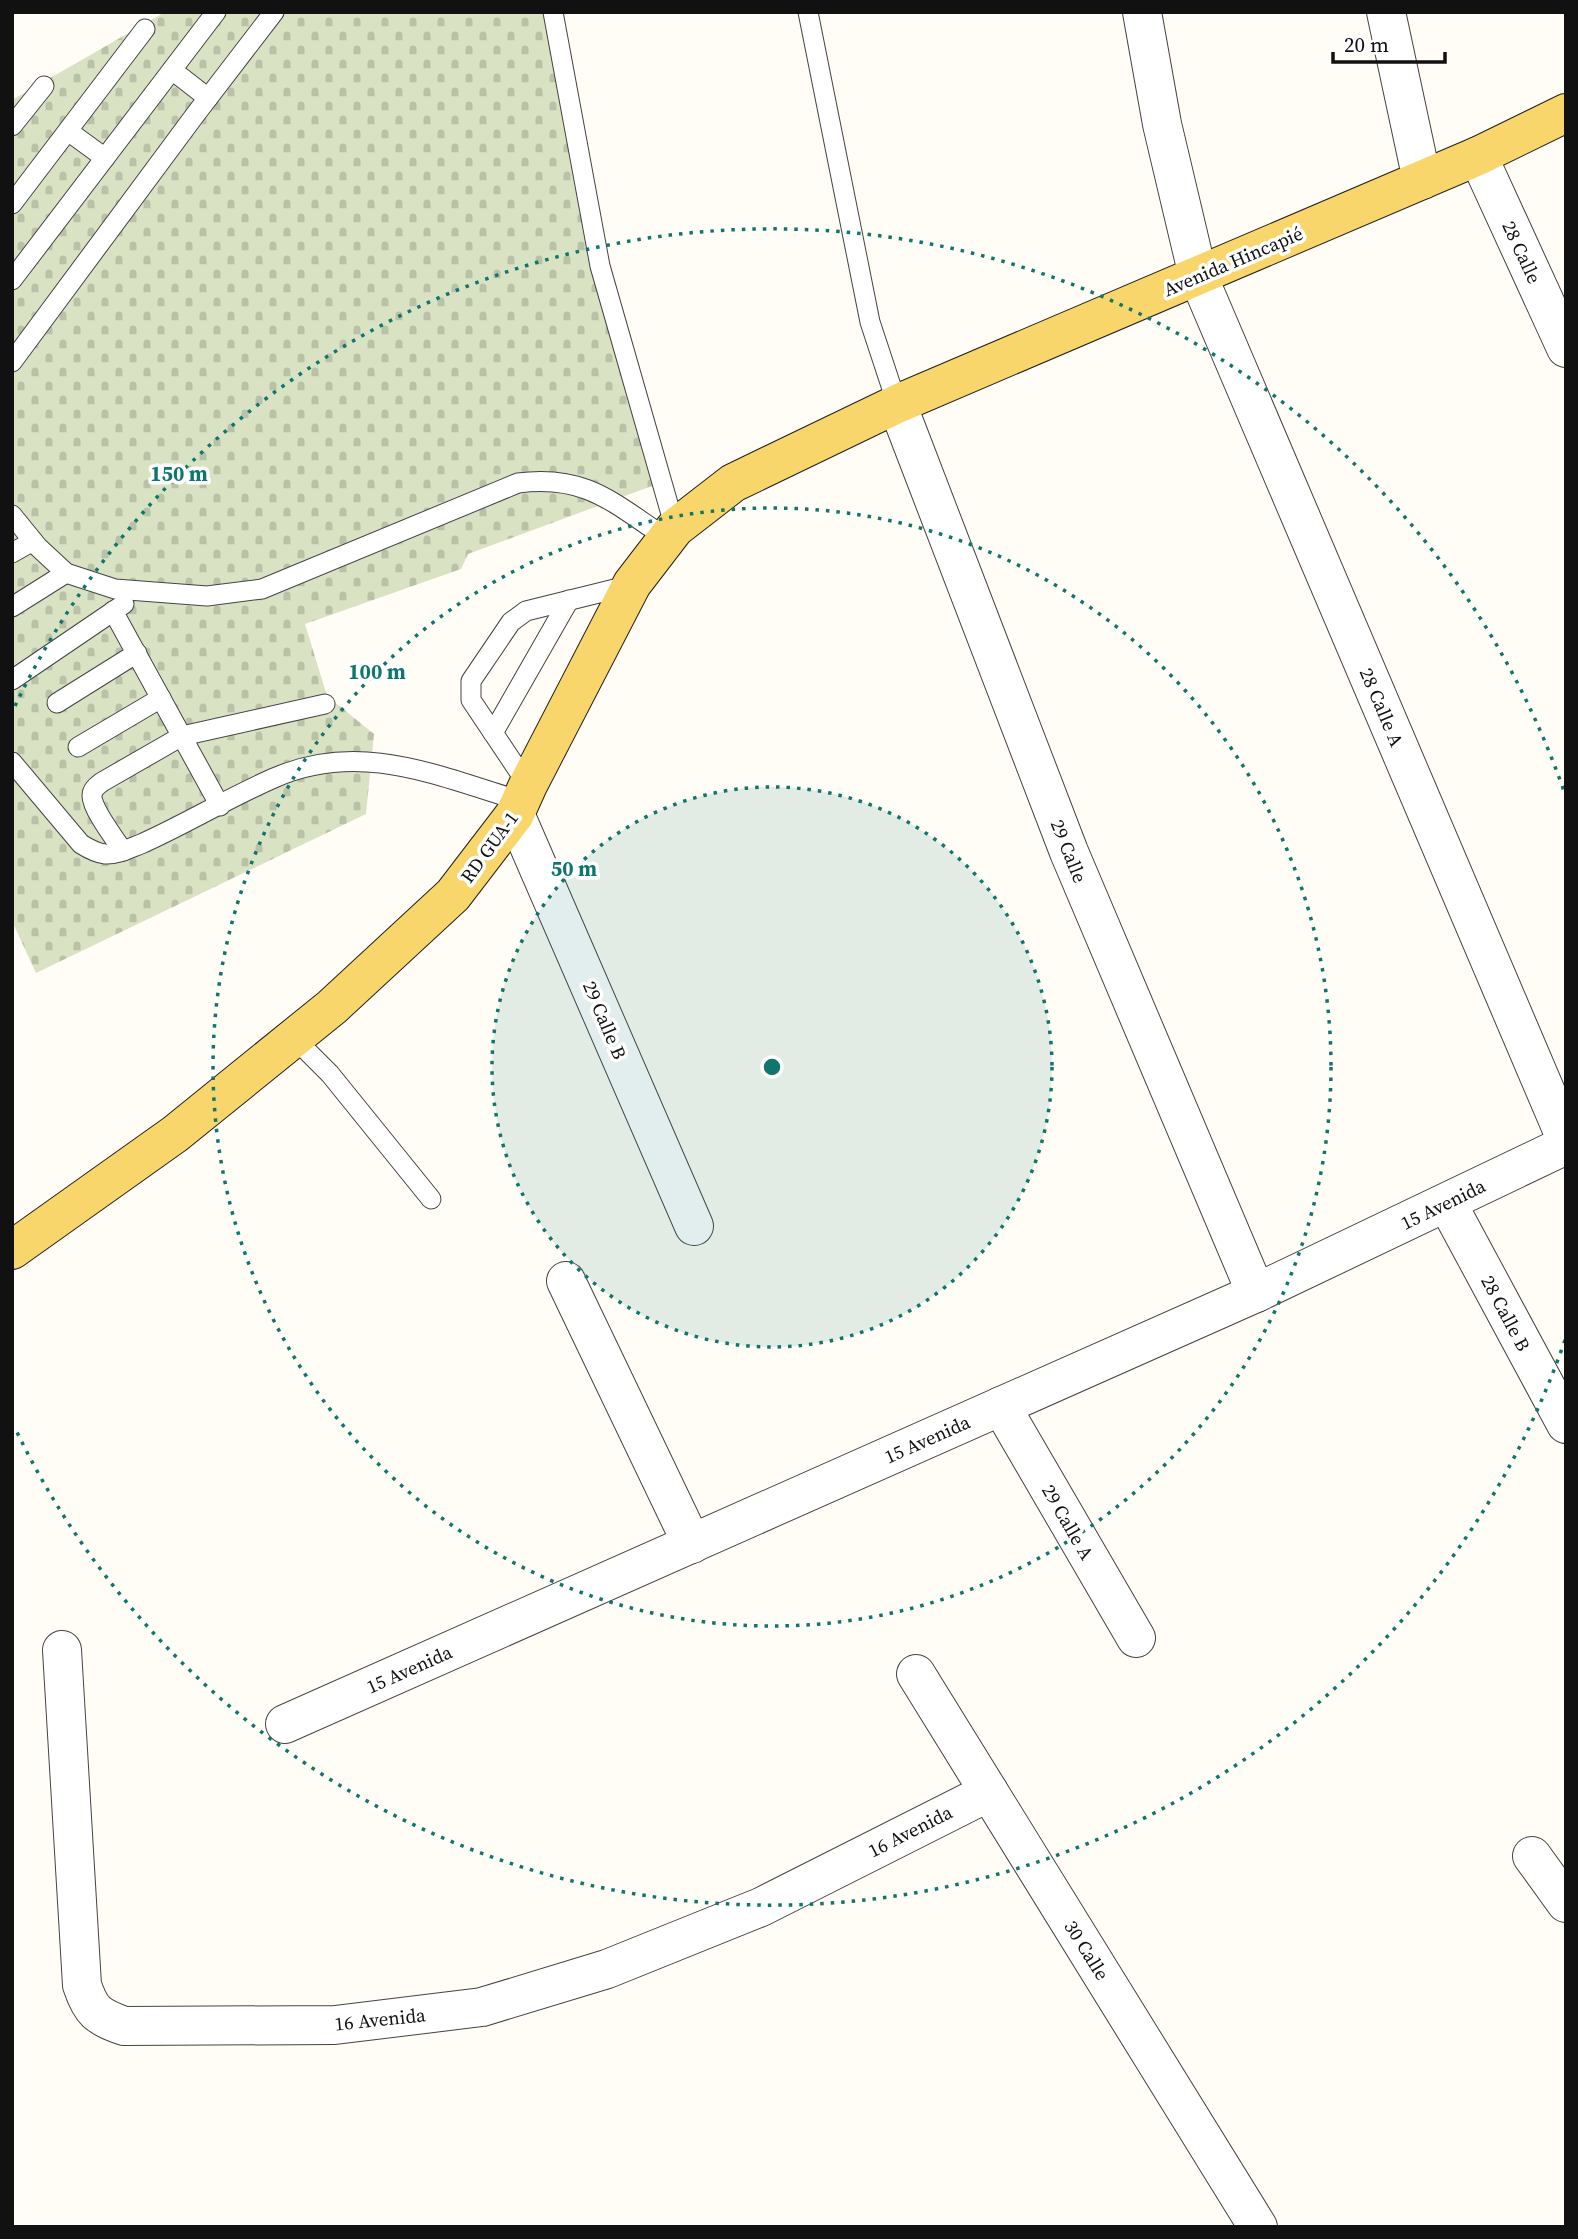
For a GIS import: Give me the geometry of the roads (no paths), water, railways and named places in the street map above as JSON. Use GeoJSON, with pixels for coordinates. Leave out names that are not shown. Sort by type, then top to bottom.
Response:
{"type":"FeatureCollection","features":[{"type":"Feature","properties":{"kind":"main road","name":"Avenida Hincapié"},"geometry":{"type":"LineString","coordinates":[[897,404],[1478,156],[1566,113]]}},
{"type":"Feature","properties":{"kind":"main road","name":"RD GUA-1"},"geometry":{"type":"LineString","coordinates":[[12,1250],[175,1134],[332,1007],[453,895],[521,800],[632,584],[672,534],[733,483],[897,404]]}},
{"type":"Feature","properties":{"kind":"street","name":"28 Calle A"},"geometry":{"type":"LineString","coordinates":[[1142,12],[1162,124],[1198,276],[1566,1139]]}},
{"type":"Feature","properties":{"kind":"street"},"geometry":{"type":"LineString","coordinates":[[1386,12],[1422,180]]}},
{"type":"Feature","properties":{"kind":"street","name":"28 Calle"},"geometry":{"type":"LineString","coordinates":[[1478,156],[1566,348]]}},
{"type":"Feature","properties":{"kind":"street","name":"29 Calle"},"geometry":{"type":"LineString","coordinates":[[897,404],[1069,852],[1256,1293]]}},
{"type":"Feature","properties":{"kind":"street","name":"29 Calle B"},"geometry":{"type":"LineString","coordinates":[[521,800],[694,1226]]}},
{"type":"Feature","properties":{"kind":"street","name":"15 Avenida"},"geometry":{"type":"LineString","coordinates":[[285,1724],[1256,1293],[1566,1145]]}},
{"type":"Feature","properties":{"kind":"street","name":"28 Calle B"},"geometry":{"type":"LineString","coordinates":[[1447,1203],[1566,1423]]}},
{"type":"Feature","properties":{"kind":"street"},"geometry":{"type":"LineString","coordinates":[[566,1281],[692,1544]]}},
{"type":"Feature","properties":{"kind":"street","name":"29 Calle A"},"geometry":{"type":"LineString","coordinates":[[1001,1406],[1136,1637]]}},
{"type":"Feature","properties":{"kind":"street","name":"16 Avenida"},"geometry":{"type":"LineString","coordinates":[[62,1650],[82,1985],[89,2007],[104,2018],[124,2025],[335,2025],[482,2007],[607,1969],[761,1907],[989,1791]]}},
{"type":"Feature","properties":{"kind":"street","name":"30 Calle"},"geometry":{"type":"LineString","coordinates":[[916,1674],[1258,2227]]}},
{"type":"Feature","properties":{"kind":"street"},"geometry":{"type":"LineString","coordinates":[[1532,1856],[1566,1903]]}},
{"type":"Feature","properties":{"kind":"lane"},"geometry":{"type":"LineString","coordinates":[[12,280],[216,12]]}},
{"type":"Feature","properties":{"kind":"lane"},"geometry":{"type":"LineString","coordinates":[[12,362],[274,12]]}},
{"type":"Feature","properties":{"kind":"lane"},"geometry":{"type":"LineString","coordinates":[[554,12],[600,266],[672,534]]}},
{"type":"Feature","properties":{"kind":"lane"},"geometry":{"type":"LineString","coordinates":[[808,12],[870,322],[897,404]]}},
{"type":"Feature","properties":{"kind":"lane"},"geometry":{"type":"LineString","coordinates":[[12,204],[145,29]]}},
{"type":"Feature","properties":{"kind":"lane"},"geometry":{"type":"LineString","coordinates":[[172,70],[208,98]]}},
{"type":"Feature","properties":{"kind":"lane"},"geometry":{"type":"LineString","coordinates":[[12,126],[44,86]]}},
{"type":"Feature","properties":{"kind":"lane"},"geometry":{"type":"LineString","coordinates":[[68,131],[105,158]]}},
{"type":"Feature","properties":{"kind":"lane"},"geometry":{"type":"LineString","coordinates":[[12,515],[33,541],[66,573],[115,589],[207,596],[262,589],[518,483],[544,480],[593,490],[672,534]]}},
{"type":"Feature","properties":{"kind":"lane"},"geometry":{"type":"LineString","coordinates":[[12,553],[33,541]]}},
{"type":"Feature","properties":{"kind":"lane"},"geometry":{"type":"LineString","coordinates":[[12,607],[66,573]]}},
{"type":"Feature","properties":{"kind":"lane"},"geometry":{"type":"LineString","coordinates":[[521,800],[493,733],[471,700],[471,681],[511,622],[526,611],[632,584]]}},
{"type":"Feature","properties":{"kind":"lane"},"geometry":{"type":"LineString","coordinates":[[12,680],[143,591]]}},
{"type":"Feature","properties":{"kind":"lane"},"geometry":{"type":"LineString","coordinates":[[493,733],[569,600]]}},
{"type":"Feature","properties":{"kind":"lane"},"geometry":{"type":"LineString","coordinates":[[113,611],[220,806]]}},
{"type":"Feature","properties":{"kind":"lane"},"geometry":{"type":"LineString","coordinates":[[57,703],[137,653]]}},
{"type":"Feature","properties":{"kind":"lane"},"geometry":{"type":"LineString","coordinates":[[78,747],[161,698]]}},
{"type":"Feature","properties":{"kind":"lane"},"geometry":{"type":"LineString","coordinates":[[123,851],[96,807],[92,797],[94,788],[182,736],[325,704]]}},
{"type":"Feature","properties":{"kind":"lane"},"geometry":{"type":"LineString","coordinates":[[12,762],[81,844],[94,852],[108,855],[174,830],[275,777],[330,761],[365,760],[403,766],[521,800]]}},
{"type":"Feature","properties":{"kind":"lane"},"geometry":{"type":"LineString","coordinates":[[294,1038],[330,1074],[430,1199]]}}]}
